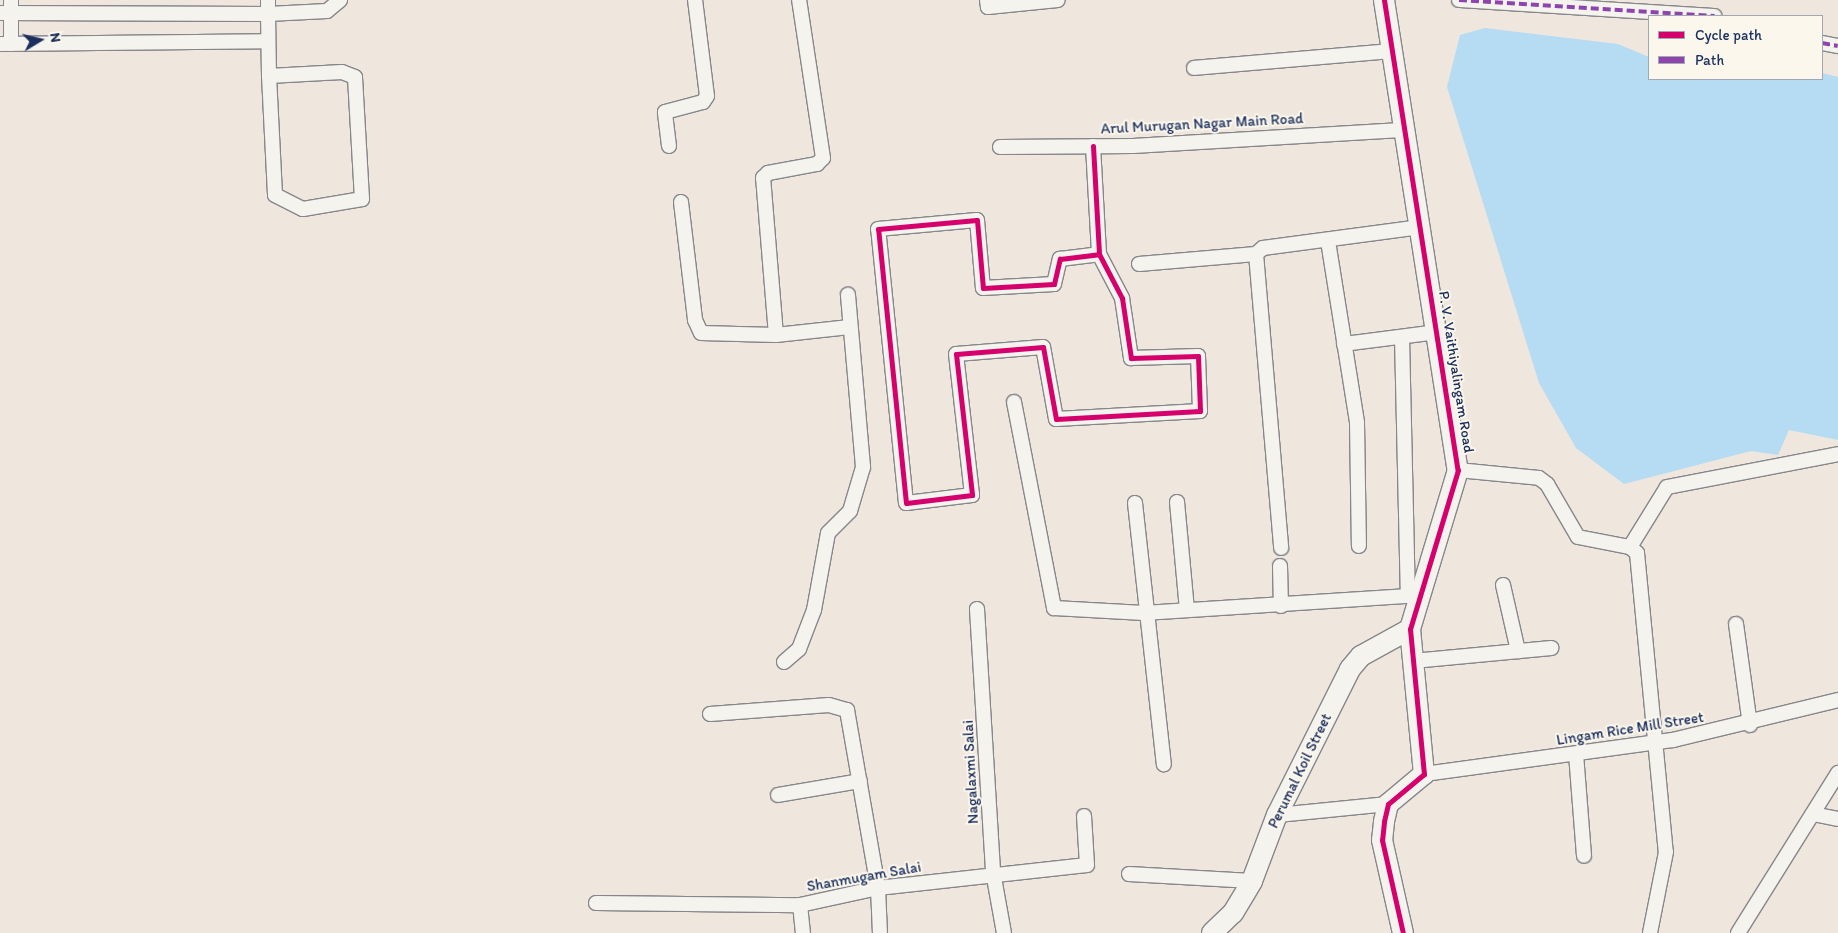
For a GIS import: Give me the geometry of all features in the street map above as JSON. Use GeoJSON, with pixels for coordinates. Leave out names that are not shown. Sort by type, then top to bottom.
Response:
{"type":"FeatureCollection","features":[{"type":"Feature","properties":{"kind":"street"},"geometry":{"type":"LineString","coordinates":[[268,41],[6,44],[7,8],[268,7],[327,11],[340,0]]}},
{"type":"Feature","properties":{"kind":"street"},"geometry":{"type":"LineString","coordinates":[[669,146],[665,112],[703,102],[707,96],[695,0]]}},
{"type":"Feature","properties":{"kind":"street"},"geometry":{"type":"LineString","coordinates":[[776,335],[763,178],[768,173],[817,164],[823,158],[798,0]]}},
{"type":"Feature","properties":{"kind":"street"},"geometry":{"type":"LineString","coordinates":[[987,0],[988,7],[1058,0]]}},
{"type":"Feature","properties":{"kind":"street","name":"P. V. Vaithiyalingam Road"},"geometry":{"type":"LineString","coordinates":[[1384,0],[1438,332],[1458,470],[1414,596],[1410,629],[1424,774]]}},
{"type":"Feature","properties":{"kind":"street"},"geometry":{"type":"LineString","coordinates":[[1459,0],[1584,3],[1704,15]]}},
{"type":"Feature","properties":{"kind":"street"},"geometry":{"type":"LineString","coordinates":[[268,7],[269,76],[275,195],[303,209],[347,205],[362,199],[354,77],[342,72],[269,76]]}},
{"type":"Feature","properties":{"kind":"street"},"geometry":{"type":"LineString","coordinates":[[1823,43],[1838,46]]}},
{"type":"Feature","properties":{"kind":"street"},"geometry":{"type":"LineString","coordinates":[[1194,68],[1393,50]]}},
{"type":"Feature","properties":{"kind":"street","name":"Arul Murugan Nagar Main Road"},"geometry":{"type":"LineString","coordinates":[[1000,147],[1094,146],[1406,130]]}},
{"type":"Feature","properties":{"kind":"street"},"geometry":{"type":"LineString","coordinates":[[1094,146],[1100,254],[1122,298],[1131,358],[1198,356],[1200,411],[1056,419],[1043,347],[956,354],[972,494],[906,503],[878,229],[977,220],[983,288],[1054,284],[1060,259],[1100,254]]}},
{"type":"Feature","properties":{"kind":"street"},"geometry":{"type":"LineString","coordinates":[[681,202],[698,330],[708,335],[776,335],[850,327]]}},
{"type":"Feature","properties":{"kind":"street"},"geometry":{"type":"LineString","coordinates":[[1139,264],[1256,254],[1263,248],[1328,241],[1421,227]]}},
{"type":"Feature","properties":{"kind":"street"},"geometry":{"type":"LineString","coordinates":[[1328,241],[1357,423],[1359,546]]}},
{"type":"Feature","properties":{"kind":"street"},"geometry":{"type":"LineString","coordinates":[[1256,254],[1281,548]]}},
{"type":"Feature","properties":{"kind":"street"},"geometry":{"type":"LineString","coordinates":[[784,662],[799,649],[814,610],[828,533],[850,511],[863,467],[848,295]]}},
{"type":"Feature","properties":{"kind":"street"},"geometry":{"type":"LineString","coordinates":[[1344,344],[1438,332]]}},
{"type":"Feature","properties":{"kind":"street"},"geometry":{"type":"LineString","coordinates":[[1014,402],[1054,608],[1144,613],[1187,609],[1281,606],[1414,596],[1402,337]]}},
{"type":"Feature","properties":{"kind":"street"},"geometry":{"type":"LineString","coordinates":[[1630,547],[1667,486],[1838,454]]}},
{"type":"Feature","properties":{"kind":"street"},"geometry":{"type":"LineString","coordinates":[[1458,470],[1539,478],[1547,484],[1578,537],[1630,547],[1639,563],[1653,742],[1666,860],[1650,933]]}},
{"type":"Feature","properties":{"kind":"street"},"geometry":{"type":"LineString","coordinates":[[1177,502],[1187,609]]}},
{"type":"Feature","properties":{"kind":"street"},"geometry":{"type":"LineString","coordinates":[[1135,503],[1144,613],[1164,764]]}},
{"type":"Feature","properties":{"kind":"street"},"geometry":{"type":"LineString","coordinates":[[1280,566],[1281,606]]}},
{"type":"Feature","properties":{"kind":"street"},"geometry":{"type":"LineString","coordinates":[[1503,585],[1518,651]]}},
{"type":"Feature","properties":{"kind":"street","name":"Nagalaxmi Salai"},"geometry":{"type":"LineString","coordinates":[[978,609],[993,872],[1004,933]]}},
{"type":"Feature","properties":{"kind":"street"},"geometry":{"type":"LineString","coordinates":[[1736,624],[1750,725]]}},
{"type":"Feature","properties":{"kind":"street","name":"Perumal Koil Street"},"geometry":{"type":"LineString","coordinates":[[1212,933],[1232,913],[1252,881],[1277,815],[1354,662],[1410,629]]}},
{"type":"Feature","properties":{"kind":"street"},"geometry":{"type":"LineString","coordinates":[[1414,660],[1551,648]]}},
{"type":"Feature","properties":{"kind":"street","name":"Lingam Rice Mill Street"},"geometry":{"type":"LineString","coordinates":[[1424,774],[1576,754],[1750,725],[1838,700]]}},
{"type":"Feature","properties":{"kind":"street"},"geometry":{"type":"LineString","coordinates":[[710,714],[842,706],[850,718],[878,888],[880,933]]}},
{"type":"Feature","properties":{"kind":"street"},"geometry":{"type":"LineString","coordinates":[[1576,754],[1584,856]]}},
{"type":"Feature","properties":{"kind":"street"},"geometry":{"type":"LineString","coordinates":[[1738,933],[1838,773]]}},
{"type":"Feature","properties":{"kind":"street"},"geometry":{"type":"LineString","coordinates":[[1277,815],[1388,804],[1424,774]]}},
{"type":"Feature","properties":{"kind":"street"},"geometry":{"type":"LineString","coordinates":[[778,795],[860,781]]}},
{"type":"Feature","properties":{"kind":"street"},"geometry":{"type":"LineString","coordinates":[[1388,804],[1382,840],[1403,933]]}},
{"type":"Feature","properties":{"kind":"street"},"geometry":{"type":"LineString","coordinates":[[1812,814],[1838,819]]}},
{"type":"Feature","properties":{"kind":"street","name":"Shanmugam Salai"},"geometry":{"type":"LineString","coordinates":[[596,904],[800,905],[878,888],[993,872],[1087,865],[1084,816]]}},
{"type":"Feature","properties":{"kind":"street"},"geometry":{"type":"LineString","coordinates":[[1129,874],[1252,881]]}},
{"type":"Feature","properties":{"kind":"street"},"geometry":{"type":"LineString","coordinates":[[800,905],[802,933]]}},
{"type":"Feature","properties":{"kind":"water"},"geometry":{"type":"Polygon","coordinates":[[[1485,28],[1618,44],[1648,57],[1648,80],[1823,80],[1823,73],[1838,77],[1838,440],[1789,430],[1778,455],[1751,451],[1624,484],[1576,448],[1539,383],[1447,87],[1460,35],[1485,28]]]}},
{"type":"Feature","properties":{"kind":"marked path"},"geometry":{"type":"LineString","coordinates":[[1459,0],[1698,15]]}},
{"type":"Feature","properties":{"kind":"marked path"},"geometry":{"type":"LineString","coordinates":[[1823,43],[1838,46]]}},
{"type":"Feature","properties":{"kind":"cycle path"},"geometry":{"type":"LineString","coordinates":[[1384,0],[1458,470],[1410,629],[1424,774],[1388,804],[1384,822],[1382,840],[1403,933]]}},
{"type":"Feature","properties":{"kind":"cycle path"},"geometry":{"type":"LineString","coordinates":[[1093,146],[1099,254],[1122,298],[1131,358],[1198,356],[1200,411],[1056,419],[1043,347],[956,354],[972,495],[906,503],[878,229],[977,220],[983,288],[1054,284],[1060,259],[1099,254]]}}]}
